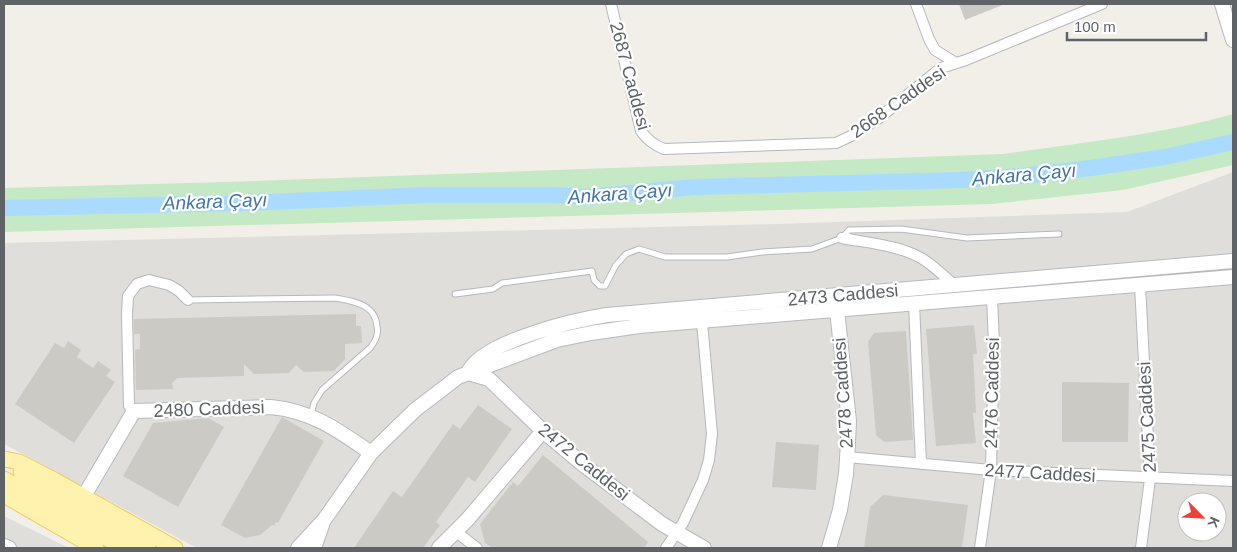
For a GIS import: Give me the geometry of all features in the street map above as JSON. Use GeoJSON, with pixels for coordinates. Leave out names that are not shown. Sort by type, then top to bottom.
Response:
{"type":"FeatureCollection","features":[{"type":"Feature","properties":{"kind":"main road"},"geometry":{"type":"LineString","coordinates":[[4,459],[27,466],[175,548]]}},
{"type":"Feature","properties":{"kind":"main road"},"geometry":{"type":"LineString","coordinates":[[4,459],[45,488],[148,548]]}},
{"type":"Feature","properties":{"kind":"main road"},"geometry":{"type":"LineString","coordinates":[[4,480],[124,548]]}},
{"type":"Feature","properties":{"kind":"main road"},"geometry":{"type":"LineString","coordinates":[[4,495],[96,548]]}},
{"type":"Feature","properties":{"kind":"street","name":"2687 Caddesi"},"geometry":{"type":"LineString","coordinates":[[611,4],[641,131],[655,145]]}},
{"type":"Feature","properties":{"kind":"street"},"geometry":{"type":"LineString","coordinates":[[916,4],[935,50],[956,63]]}},
{"type":"Feature","properties":{"kind":"street","name":"2668 Caddesi"},"geometry":{"type":"LineString","coordinates":[[655,145],[664,148],[836,143],[879,118],[941,68],[1102,4]]}},
{"type":"Feature","properties":{"kind":"street"},"geometry":{"type":"LineString","coordinates":[[1222,4],[1233,40]]}},
{"type":"Feature","properties":{"kind":"street"},"geometry":{"type":"LineString","coordinates":[[842,238],[912,254],[932,266],[954,285]]}},
{"type":"Feature","properties":{"kind":"street","name":"2473 Caddesi"},"geometry":{"type":"LineString","coordinates":[[468,373],[471,365],[497,348],[540,331],[590,318],[701,306],[1233,261]]}},
{"type":"Feature","properties":{"kind":"street","name":"2473 Caddesi"},"geometry":{"type":"LineString","coordinates":[[298,548],[324,520],[371,453],[415,410],[458,377],[544,344],[579,335],[639,326],[1233,277]]}},
{"type":"Feature","properties":{"kind":"street"},"geometry":{"type":"LineString","coordinates":[[134,411],[129,406],[128,296],[137,284],[149,280],[169,285],[188,300]]}},
{"type":"Feature","properties":{"kind":"street","name":"2475 Caddesi"},"geometry":{"type":"LineString","coordinates":[[1140,284],[1150,479],[1141,548]]}},
{"type":"Feature","properties":{"kind":"street","name":"2478 Caddesi"},"geometry":{"type":"LineString","coordinates":[[830,548],[840,510],[847,457],[849,421],[835,295]]}},
{"type":"Feature","properties":{"kind":"street","name":"2476 Caddesi"},"geometry":{"type":"LineString","coordinates":[[980,548],[991,470],[994,355],[992,296]]}},
{"type":"Feature","properties":{"kind":"street"},"geometry":{"type":"LineString","coordinates":[[914,303],[921,464]]}},
{"type":"Feature","properties":{"kind":"street"},"geometry":{"type":"LineString","coordinates":[[666,548],[678,533],[703,480],[710,460],[712,445],[702,322]]}},
{"type":"Feature","properties":{"kind":"street","name":"2472 Caddesi"},"geometry":{"type":"LineString","coordinates":[[468,373],[489,379],[543,431],[593,472],[656,520],[704,548]]}},
{"type":"Feature","properties":{"kind":"street","name":"2480 Caddesi"},"geometry":{"type":"LineString","coordinates":[[84,496],[134,411],[271,407],[289,409],[311,416],[371,453]]}},
{"type":"Feature","properties":{"kind":"street"},"geometry":{"type":"LineString","coordinates":[[439,548],[543,431]]}},
{"type":"Feature","properties":{"kind":"street","name":"2477 Caddesi"},"geometry":{"type":"LineString","coordinates":[[847,457],[991,470],[1150,479],[1233,481]]}},
{"type":"Feature","properties":{"kind":"street","name":"2473 Caddesi"},"geometry":{"type":"LineString","coordinates":[[314,548],[324,520]]}},
{"type":"Feature","properties":{"kind":"street"},"geometry":{"type":"LineString","coordinates":[[456,531],[477,548]]}},
{"type":"Feature","properties":{"kind":"street"},"geometry":{"type":"LineString","coordinates":[[4,546],[9,548]]}},
{"type":"Feature","properties":{"kind":"lane"},"geometry":{"type":"LineString","coordinates":[[455,294],[493,289],[502,283],[592,271],[594,280],[600,286],[605,286],[616,265],[626,254],[638,249],[665,257],[727,257],[762,252],[812,249],[842,238],[849,230],[901,229],[967,238],[1059,234]]}},
{"type":"Feature","properties":{"kind":"lane"},"geometry":{"type":"LineString","coordinates":[[188,300],[335,298],[352,300],[369,309],[373,313],[377,324],[375,340],[370,348],[322,390],[314,403],[311,416]]}},
{"type":"Feature","properties":{"kind":"shaded area"},"geometry":{"type":"Polygon","coordinates":[[[1233,172],[1233,548],[197,548],[4,444],[4,243],[778,224],[1127,212],[1233,172]]]}},
{"type":"Feature","properties":{"kind":"shaded area"},"geometry":{"type":"Polygon","coordinates":[[[4,516],[69,548],[4,548],[4,516]]]}},
{"type":"Feature","properties":{"kind":"green space"},"geometry":{"type":"Polygon","coordinates":[[[1233,114],[1233,165],[1123,190],[991,204],[4,232],[4,188],[226,182],[1003,154],[1177,128],[1233,114]]]}},
{"type":"Feature","properties":{"kind":"building"},"geometry":{"type":"Polygon","coordinates":[[[959,4],[1005,4],[965,20],[959,4]]]}},
{"type":"Feature","properties":{"kind":"building"},"geometry":{"type":"Polygon","coordinates":[[[356,314],[356,326],[361,326],[362,343],[345,344],[345,359],[334,371],[304,372],[296,365],[289,373],[254,374],[244,364],[244,376],[177,378],[172,383],[173,389],[136,390],[135,350],[140,349],[140,334],[134,334],[134,319],[356,314]]]}},
{"type":"Feature","properties":{"kind":"building"},"geometry":{"type":"Polygon","coordinates":[[[974,325],[977,354],[973,354],[976,413],[973,413],[976,443],[936,446],[926,329],[974,325]]]}},
{"type":"Feature","properties":{"kind":"building"},"geometry":{"type":"Polygon","coordinates":[[[906,331],[913,440],[884,442],[876,435],[868,342],[874,333],[906,331]]]}},
{"type":"Feature","properties":{"kind":"building"},"geometry":{"type":"Polygon","coordinates":[[[68,341],[81,350],[77,357],[93,368],[98,361],[111,370],[106,376],[115,382],[74,443],[15,404],[55,343],[64,348],[68,341]]]}},
{"type":"Feature","properties":{"kind":"building"},"geometry":{"type":"Polygon","coordinates":[[[1062,382],[1129,383],[1128,442],[1062,442],[1062,382]]]}},
{"type":"Feature","properties":{"kind":"building"},"geometry":{"type":"Polygon","coordinates":[[[478,405],[512,429],[475,482],[468,477],[436,522],[440,525],[423,548],[354,548],[393,491],[402,497],[453,424],[460,429],[478,405]]]}},
{"type":"Feature","properties":{"kind":"building"},"geometry":{"type":"Polygon","coordinates":[[[282,417],[324,441],[278,523],[276,522],[274,526],[272,525],[260,535],[245,538],[221,525],[282,417]]]}},
{"type":"Feature","properties":{"kind":"building"},"geometry":{"type":"Polygon","coordinates":[[[208,418],[224,427],[178,507],[123,476],[153,423],[208,418]]]}},
{"type":"Feature","properties":{"kind":"building"},"geometry":{"type":"Polygon","coordinates":[[[776,442],[819,445],[816,490],[772,487],[776,442]]]}},
{"type":"Feature","properties":{"kind":"building"},"geometry":{"type":"Polygon","coordinates":[[[543,455],[648,542],[644,548],[493,548],[485,543],[480,524],[513,482],[518,486],[543,455]]]}},
{"type":"Feature","properties":{"kind":"building"},"geometry":{"type":"Polygon","coordinates":[[[883,495],[968,505],[962,548],[864,548],[870,507],[883,495]]]}},
{"type":"Feature","properties":{"kind":"waterway","name":"Ankara Çayı"},"geometry":{"type":"LineString","coordinates":[[4,208],[249,203],[426,195],[551,195],[587,197],[693,187],[960,180],[1021,176],[1091,168],[1165,157],[1233,142]]}}]}
